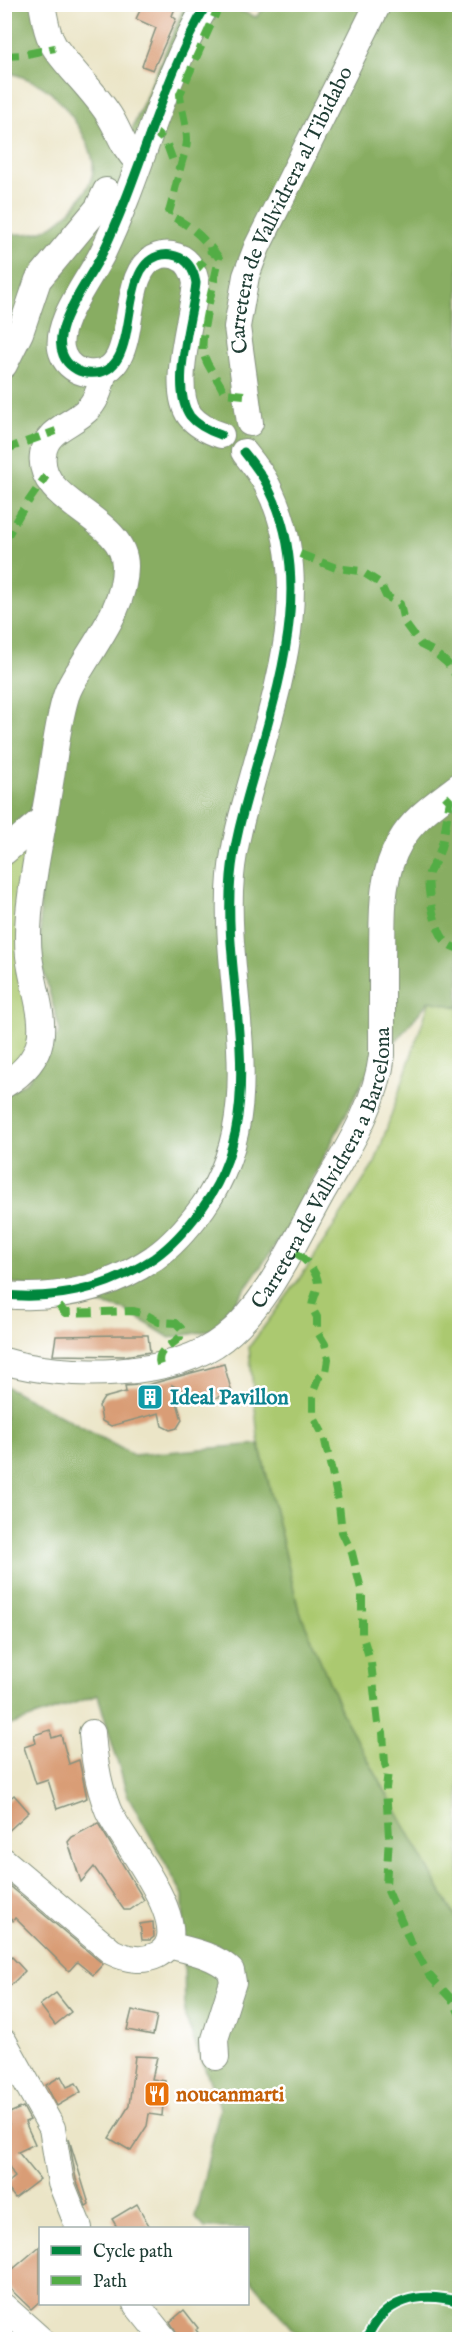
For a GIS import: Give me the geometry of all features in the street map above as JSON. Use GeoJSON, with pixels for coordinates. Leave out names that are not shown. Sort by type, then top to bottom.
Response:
{"type":"FeatureCollection","features":[{"type":"Feature","properties":{"kind":"street"},"geometry":{"type":"LineString","coordinates":[[42,4],[47,30],[55,48],[109,114],[126,150],[138,162]]}},
{"type":"Feature","properties":{"kind":"street"},"geometry":{"type":"LineString","coordinates":[[4,365],[20,333],[38,280],[92,216],[107,191],[138,162],[195,25],[207,4]]}},
{"type":"Feature","properties":{"kind":"street","name":"Carretera de Vallvidrera al Tibidabo"},"geometry":{"type":"LineString","coordinates":[[250,423],[238,351],[237,327],[246,276],[257,247],[378,4]]}},
{"type":"Feature","properties":{"kind":"street"},"geometry":{"type":"LineString","coordinates":[[107,191],[103,253],[61,331],[61,349],[68,363],[81,372],[89,374],[104,371],[111,366],[121,353],[136,282],[142,267],[147,261],[161,255],[176,256],[184,260],[194,272],[196,283],[183,365],[184,404],[197,424],[221,435]]}},
{"type":"Feature","properties":{"kind":"street"},"geometry":{"type":"LineString","coordinates":[[4,1085],[23,1074],[42,1040],[39,997],[29,956],[29,922],[43,819],[66,696],[115,610],[123,587],[125,565],[121,548],[111,533],[79,509],[49,481],[44,471],[42,456],[49,438],[92,405],[104,371]]}},
{"type":"Feature","properties":{"kind":"street"},"geometry":{"type":"LineString","coordinates":[[239,418],[250,423],[255,439],[253,444],[244,452],[228,450],[221,435],[225,425],[239,418]]}},
{"type":"Feature","properties":{"kind":"street"},"geometry":{"type":"LineString","coordinates":[[4,1295],[45,1296],[86,1290],[126,1275],[146,1263],[173,1242],[196,1217],[217,1186],[232,1151],[239,1115],[241,1082],[231,951],[231,876],[237,837],[282,670],[291,626],[289,563],[283,530],[267,485],[244,452]]}},
{"type":"Feature","properties":{"kind":"street","name":"Carretera de Vallvidrera a Barcelona"},"geometry":{"type":"LineString","coordinates":[[4,1361],[26,1367],[82,1373],[129,1371],[171,1362],[207,1349],[224,1338],[259,1301],[356,1134],[378,1079],[382,1055],[383,904],[394,852],[405,834],[419,818],[459,785]]}},
{"type":"Feature","properties":{"kind":"street"},"geometry":{"type":"LineString","coordinates":[[4,852],[43,819]]}},
{"type":"Feature","properties":{"kind":"street"},"geometry":{"type":"LineString","coordinates":[[4,1861],[112,1952],[127,1958],[144,1959],[159,1954],[168,1945],[171,1926],[161,1895],[115,1825],[104,1799],[95,1767],[92,1733]]}},
{"type":"Feature","properties":{"kind":"street"},"geometry":{"type":"LineString","coordinates":[[168,1945],[196,1952],[222,1963],[231,1971],[233,1982],[215,2039],[216,2056]]}},
{"type":"Feature","properties":{"kind":"street"},"geometry":{"type":"LineString","coordinates":[[4,2042],[52,2128],[61,2183],[78,2227]]}},
{"type":"Feature","properties":{"kind":"street"},"geometry":{"type":"LineString","coordinates":[[137,2305],[165,2340]]}},
{"type":"Feature","properties":{"kind":"street"},"geometry":{"type":"LineString","coordinates":[[4,2307],[41,2340]]}},
{"type":"Feature","properties":{"kind":"green space"},"geometry":{"type":"Polygon","coordinates":[[[5,5],[50,5],[54,29],[130,134],[185,5],[226,5],[256,17],[267,5],[459,5],[459,1007],[429,1001],[364,1079],[287,1229],[217,1329],[170,1338],[125,1310],[5,1281],[5,1093],[27,1082],[60,1031],[41,962],[38,793],[26,819],[5,838],[5,234],[40,232],[48,229],[70,211],[90,182],[93,161],[79,128],[50,92],[28,79],[5,71],[5,5]]]}},
{"type":"Feature","properties":{"kind":"green space"},"geometry":{"type":"Polygon","coordinates":[[[27,846],[33,1043],[5,1078],[5,866],[27,846]]]}},
{"type":"Feature","properties":{"kind":"green space"},"geometry":{"type":"Polygon","coordinates":[[[430,1000],[459,1007],[459,1924],[343,1715],[298,1607],[258,1438],[249,1347],[300,1278],[375,1163],[430,1000]]]}},
{"type":"Feature","properties":{"kind":"green space"},"geometry":{"type":"Polygon","coordinates":[[[5,1386],[133,1455],[259,1444],[298,1607],[343,1715],[459,1924],[459,2339],[300,2339],[249,2277],[249,2227],[204,2227],[195,2217],[220,2108],[185,2017],[183,1895],[127,1794],[98,1695],[5,1727],[5,1386]]]}},
{"type":"Feature","properties":{"kind":"building"},"geometry":{"type":"Polygon","coordinates":[[[143,4],[168,4],[175,8],[172,16],[176,19],[153,70],[142,66],[156,28],[136,19],[143,4]]]}},
{"type":"Feature","properties":{"kind":"building"},"geometry":{"type":"Polygon","coordinates":[[[148,1335],[150,1352],[124,1356],[53,1355],[56,1336],[148,1335]]]}},
{"type":"Feature","properties":{"kind":"building","name":"Ideal Pavillon"},"geometry":{"type":"Polygon","coordinates":[[[224,1364],[232,1393],[202,1402],[172,1385],[182,1420],[177,1428],[170,1430],[162,1426],[159,1413],[111,1426],[102,1421],[99,1406],[104,1398],[126,1392],[125,1386],[139,1385],[140,1387],[224,1364]]]}},
{"type":"Feature","properties":{"kind":"building"},"geometry":{"type":"Polygon","coordinates":[[[50,1730],[52,1738],[61,1735],[69,1764],[79,1760],[87,1798],[57,1809],[48,1780],[36,1784],[24,1747],[36,1743],[34,1735],[50,1730]]]}},
{"type":"Feature","properties":{"kind":"building"},"geometry":{"type":"Polygon","coordinates":[[[14,1795],[29,1812],[4,1835],[4,1804],[14,1795]]]}},
{"type":"Feature","properties":{"kind":"building"},"geometry":{"type":"Polygon","coordinates":[[[98,1823],[144,1900],[130,1910],[124,1910],[94,1867],[81,1882],[68,1842],[72,1837],[98,1823]]]}},
{"type":"Feature","properties":{"kind":"building"},"geometry":{"type":"Polygon","coordinates":[[[4,1881],[103,1964],[93,1975],[77,1962],[69,1971],[15,1918],[13,1921],[4,1914],[4,1881]]]}},
{"type":"Feature","properties":{"kind":"building"},"geometry":{"type":"Polygon","coordinates":[[[153,1922],[154,1937],[150,1940],[142,1940],[140,1924],[153,1922]]]}},
{"type":"Feature","properties":{"kind":"building"},"geometry":{"type":"Polygon","coordinates":[[[12,1957],[25,1971],[4,1992],[4,1965],[12,1957]]]}},
{"type":"Feature","properties":{"kind":"building"},"geometry":{"type":"Polygon","coordinates":[[[56,1993],[71,2012],[55,2025],[40,2005],[56,1993]]]}},
{"type":"Feature","properties":{"kind":"building"},"geometry":{"type":"Polygon","coordinates":[[[132,2010],[157,2016],[153,2035],[127,2030],[132,2010]]]}},
{"type":"Feature","properties":{"kind":"building"},"geometry":{"type":"Polygon","coordinates":[[[135,2056],[157,2057],[152,2079],[165,2081],[162,2116],[149,2114],[147,2126],[131,2151],[109,2138],[129,2106],[135,2056]]]}},
{"type":"Feature","properties":{"kind":"building"},"geometry":{"type":"Polygon","coordinates":[[[61,2076],[67,2087],[76,2083],[81,2092],[57,2106],[46,2085],[61,2076]]]}},
{"type":"Feature","properties":{"kind":"building"},"geometry":{"type":"Polygon","coordinates":[[[23,2107],[30,2120],[25,2122],[35,2144],[18,2152],[40,2179],[15,2198],[5,2185],[15,2177],[4,2158],[4,2126],[9,2124],[5,2115],[23,2107]]]}},
{"type":"Feature","properties":{"kind":"building"},"geometry":{"type":"Polygon","coordinates":[[[69,2139],[89,2204],[86,2206],[76,2179],[69,2139]]]}},
{"type":"Feature","properties":{"kind":"building"},"geometry":{"type":"Polygon","coordinates":[[[137,2204],[150,2227],[117,2227],[112,2219],[137,2204]]]}},
{"type":"Feature","properties":{"kind":"building"},"geometry":{"type":"Polygon","coordinates":[[[39,2247],[39,2302],[31,2309],[4,2283],[4,2260],[13,2269],[39,2247]]]}},
{"type":"Feature","properties":{"kind":"building"},"geometry":{"type":"Polygon","coordinates":[[[184,2310],[204,2340],[180,2338],[170,2322],[184,2310]]]}},
{"type":"Feature","properties":{"kind":"marked path"},"geometry":{"type":"LineString","coordinates":[[220,4],[180,94],[187,141],[168,215],[196,233],[219,258],[206,319],[203,351],[224,393],[245,395]]}},
{"type":"Feature","properties":{"kind":"marked path"},"geometry":{"type":"LineString","coordinates":[[4,56],[22,55],[55,48]]}},
{"type":"Feature","properties":{"kind":"marked path"},"geometry":{"type":"LineString","coordinates":[[151,129],[166,142],[173,161],[180,168]]}},
{"type":"Feature","properties":{"kind":"marked path"},"geometry":{"type":"LineString","coordinates":[[194,272],[211,253],[210,247]]}},
{"type":"Feature","properties":{"kind":"marked path"},"geometry":{"type":"LineString","coordinates":[[4,450],[56,431]]}},
{"type":"Feature","properties":{"kind":"marked path"},"geometry":{"type":"LineString","coordinates":[[4,542],[46,476]]}},
{"type":"Feature","properties":{"kind":"marked path"},"geometry":{"type":"LineString","coordinates":[[300,554],[336,568],[361,571],[380,583],[386,596],[400,604],[404,622],[421,645],[433,651],[447,663],[460,681]]}},
{"type":"Feature","properties":{"kind":"marked path"},"geometry":{"type":"LineString","coordinates":[[445,796],[450,801],[444,836],[428,880],[432,910],[439,930],[447,943],[460,949]]}},
{"type":"Feature","properties":{"kind":"marked path"},"geometry":{"type":"LineString","coordinates":[[296,1253],[310,1266],[316,1275],[318,1284],[312,1308],[317,1317],[317,1331],[325,1344],[328,1359],[326,1372],[319,1378],[313,1394],[313,1416],[324,1436],[339,1505],[342,1532],[352,1553],[362,1593],[362,1634],[371,1663],[378,1724],[383,1732],[385,1764],[388,1772],[386,1788],[389,1837],[386,1885],[410,1941],[429,1975],[454,2002],[460,2015]]}},
{"type":"Feature","properties":{"kind":"marked path"},"geometry":{"type":"LineString","coordinates":[[59,1306],[65,1313],[133,1311],[145,1314],[159,1322],[176,1323],[181,1328],[180,1337],[162,1352],[160,1365]]}},
{"type":"Feature","properties":{"kind":"cycle path"},"geometry":{"type":"LineString","coordinates":[[207,4],[191,33],[164,95],[117,222],[67,317],[60,344],[65,359],[76,370],[87,373],[105,371],[117,360],[124,343],[136,282],[144,266],[160,255],[174,255],[181,258],[190,266],[196,283],[182,370],[184,403],[190,416],[197,423],[221,435]]}},
{"type":"Feature","properties":{"kind":"cycle path"},"geometry":{"type":"LineString","coordinates":[[4,1295],[44,1296],[82,1290],[119,1277],[154,1258],[181,1234],[203,1207],[224,1169],[236,1129],[240,1088],[240,1046],[232,961],[231,876],[240,826],[282,668],[291,594],[289,557],[282,521],[265,481],[244,452]]}},
{"type":"Feature","properties":{"kind":"cycle path"},"geometry":{"type":"LineString","coordinates":[[366,2340],[382,2315],[404,2301],[431,2297],[460,2302]]}},
{"type":"Feature","properties":{"kind":"place","name":"Ideal Pavillon"},"geometry":{"type":"Point","coordinates":[150,1397]}},
{"type":"Feature","properties":{"kind":"place","name":"noucanmarti"},"geometry":{"type":"Point","coordinates":[157,2094]}}]}
